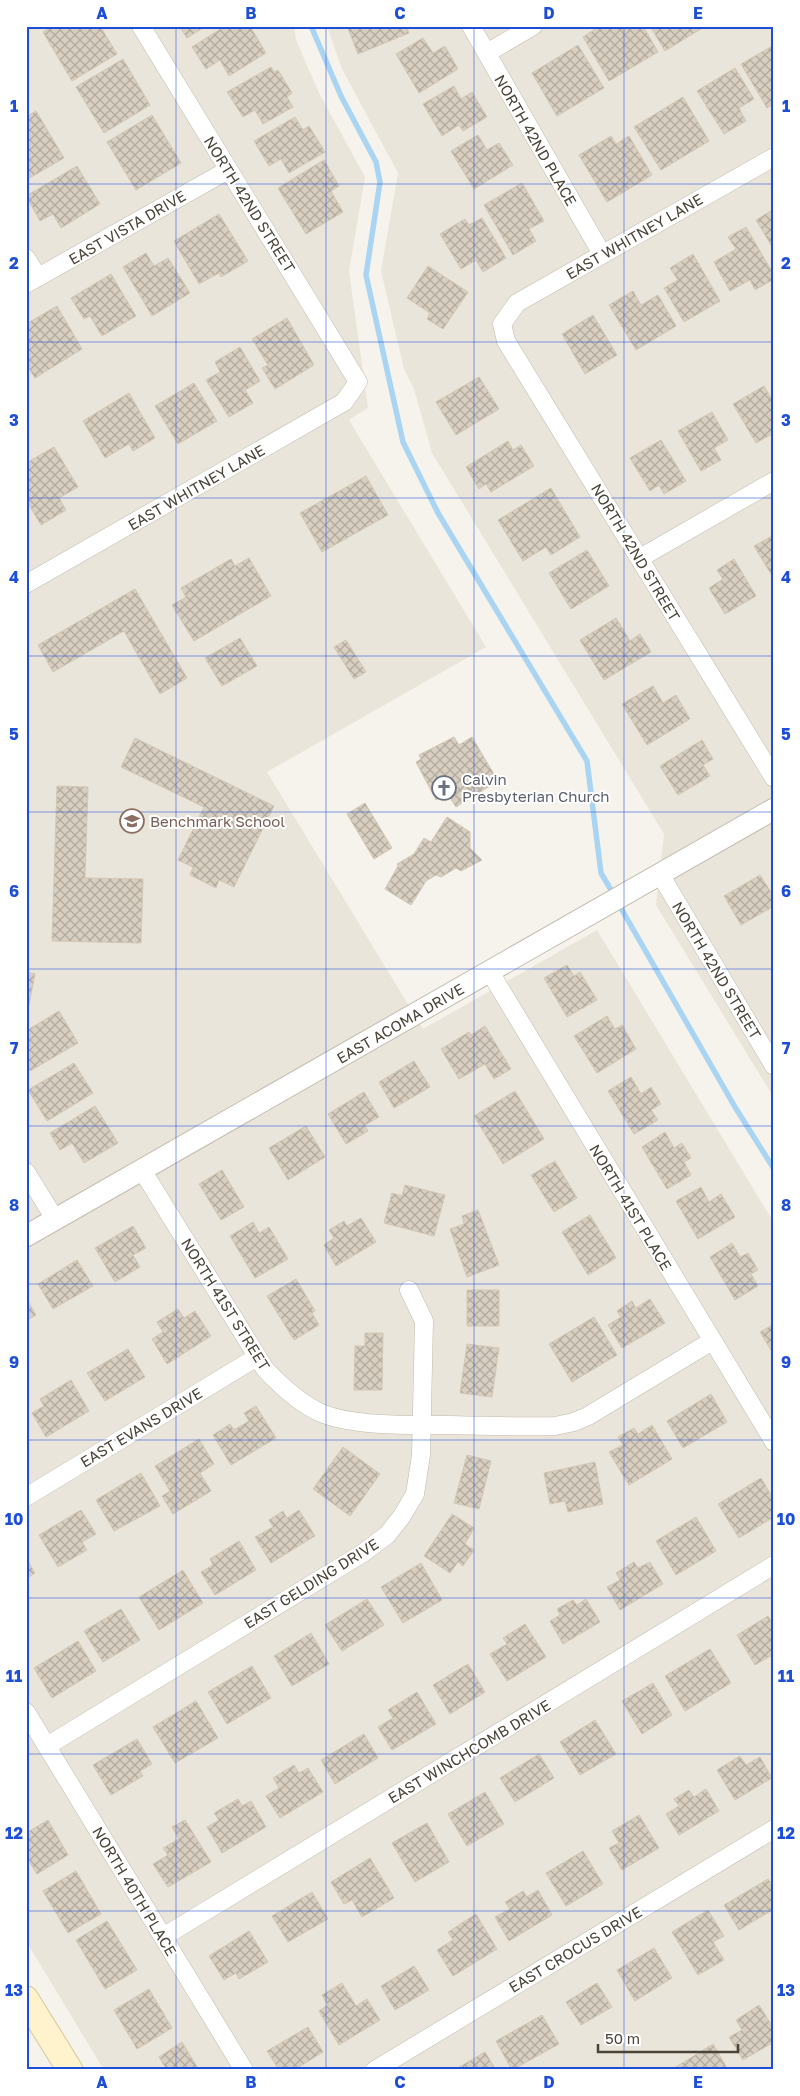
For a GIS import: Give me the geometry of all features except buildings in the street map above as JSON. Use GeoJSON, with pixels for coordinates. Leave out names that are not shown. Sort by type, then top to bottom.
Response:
{"type":"FeatureCollection","features":[{"type":"Feature","properties":{"kind":"main road"},"geometry":{"type":"LineString","coordinates":[[26,1998],[70,2070]]}},
{"type":"Feature","properties":{"kind":"street","name":"NORTH 42ND STREET"},"geometry":{"type":"LineString","coordinates":[[140,26],[358,382]]}},
{"type":"Feature","properties":{"kind":"street","name":"NORTH 42ND PLACE"},"geometry":{"type":"LineString","coordinates":[[471,26],[602,254]]}},
{"type":"Feature","properties":{"kind":"street"},"geometry":{"type":"LineString","coordinates":[[487,53],[533,26]]}},
{"type":"Feature","properties":{"kind":"street","name":"EAST WHITNEY LANE"},"geometry":{"type":"LineString","coordinates":[[502,324],[517,303],[774,157]]}},
{"type":"Feature","properties":{"kind":"street","name":"EAST VISTA DRIVE"},"geometry":{"type":"LineString","coordinates":[[32,281],[228,170]]}},
{"type":"Feature","properties":{"kind":"street"},"geometry":{"type":"LineString","coordinates":[[26,258],[32,281]]}},
{"type":"Feature","properties":{"kind":"street","name":"NORTH 42ND STREET"},"geometry":{"type":"LineString","coordinates":[[502,324],[506,341],[774,778]]}},
{"type":"Feature","properties":{"kind":"street","name":"EAST WHITNEY LANE"},"geometry":{"type":"LineString","coordinates":[[26,584],[344,402],[358,382]]}},
{"type":"Feature","properties":{"kind":"street"},"geometry":{"type":"LineString","coordinates":[[640,558],[774,481]]}},
{"type":"Feature","properties":{"kind":"street","name":"EAST ACOMA DRIVE"},"geometry":{"type":"LineString","coordinates":[[26,1236],[774,808]]}},
{"type":"Feature","properties":{"kind":"street","name":"NORTH 42ND STREET"},"geometry":{"type":"LineString","coordinates":[[652,878],[774,1066]]}},
{"type":"Feature","properties":{"kind":"street","name":"NORTH 41ST PLACE"},"geometry":{"type":"LineString","coordinates":[[490,972],[774,1442]]}},
{"type":"Feature","properties":{"kind":"street","name":"NORTH 41ST STREET"},"geometry":{"type":"LineString","coordinates":[[142,1170],[256,1357],[282,1388],[321,1413],[338,1418],[421,1426]]}},
{"type":"Feature","properties":{"kind":"street"},"geometry":{"type":"LineString","coordinates":[[26,1172],[55,1220]]}},
{"type":"Feature","properties":{"kind":"street","name":"EAST GELDING DRIVE"},"geometry":{"type":"LineString","coordinates":[[47,1746],[363,1553],[387,1535],[402,1516],[415,1494],[421,1455],[424,1321],[409,1290]]}},
{"type":"Feature","properties":{"kind":"street"},"geometry":{"type":"LineString","coordinates":[[421,1426],[528,1427],[555,1426],[574,1422],[602,1408],[712,1341]]}},
{"type":"Feature","properties":{"kind":"street","name":"EAST EVANS DRIVE"},"geometry":{"type":"LineString","coordinates":[[26,1497],[256,1357]]}},
{"type":"Feature","properties":{"kind":"street","name":"EAST WINCHCOMB DRIVE"},"geometry":{"type":"LineString","coordinates":[[163,1937],[774,1565]]}},
{"type":"Feature","properties":{"kind":"street","name":"NORTH 40TH PLACE"},"geometry":{"type":"LineString","coordinates":[[26,1712],[244,2070]]}},
{"type":"Feature","properties":{"kind":"street","name":"EAST CROCUS DRIVE"},"geometry":{"type":"LineString","coordinates":[[375,2070],[774,1829]]}},
{"type":"Feature","properties":{"kind":"shaded area"},"geometry":{"type":"Polygon","coordinates":[[[26,26],[294,26],[296,40],[319,93],[365,177],[349,271],[368,408],[349,420],[486,647],[267,772],[423,1029],[597,930],[774,1223],[774,2070],[104,2070],[26,1941],[26,26]]]}},
{"type":"Feature","properties":{"kind":"shaded area"},"geometry":{"type":"Polygon","coordinates":[[[327,26],[774,26],[774,1098],[656,905],[664,834],[432,453],[414,389],[404,369],[381,271],[398,173],[342,69],[327,26]]]}},
{"type":"Feature","properties":{"kind":"waterway"},"geometry":{"type":"LineString","coordinates":[[311,26],[341,96],[376,162],[380,182],[366,275],[403,442],[438,513],[587,761],[601,873],[614,895]]}},
{"type":"Feature","properties":{"kind":"waterway"},"geometry":{"type":"LineString","coordinates":[[618,903],[735,1107],[774,1169]]}},
{"type":"Feature","properties":{"kind":"place","name":"Calvin Presbyterian Church"},"geometry":{"type":"Point","coordinates":[444,788]}},
{"type":"Feature","properties":{"kind":"place","name":"Benchmark School"},"geometry":{"type":"Point","coordinates":[132,821]}}]}
